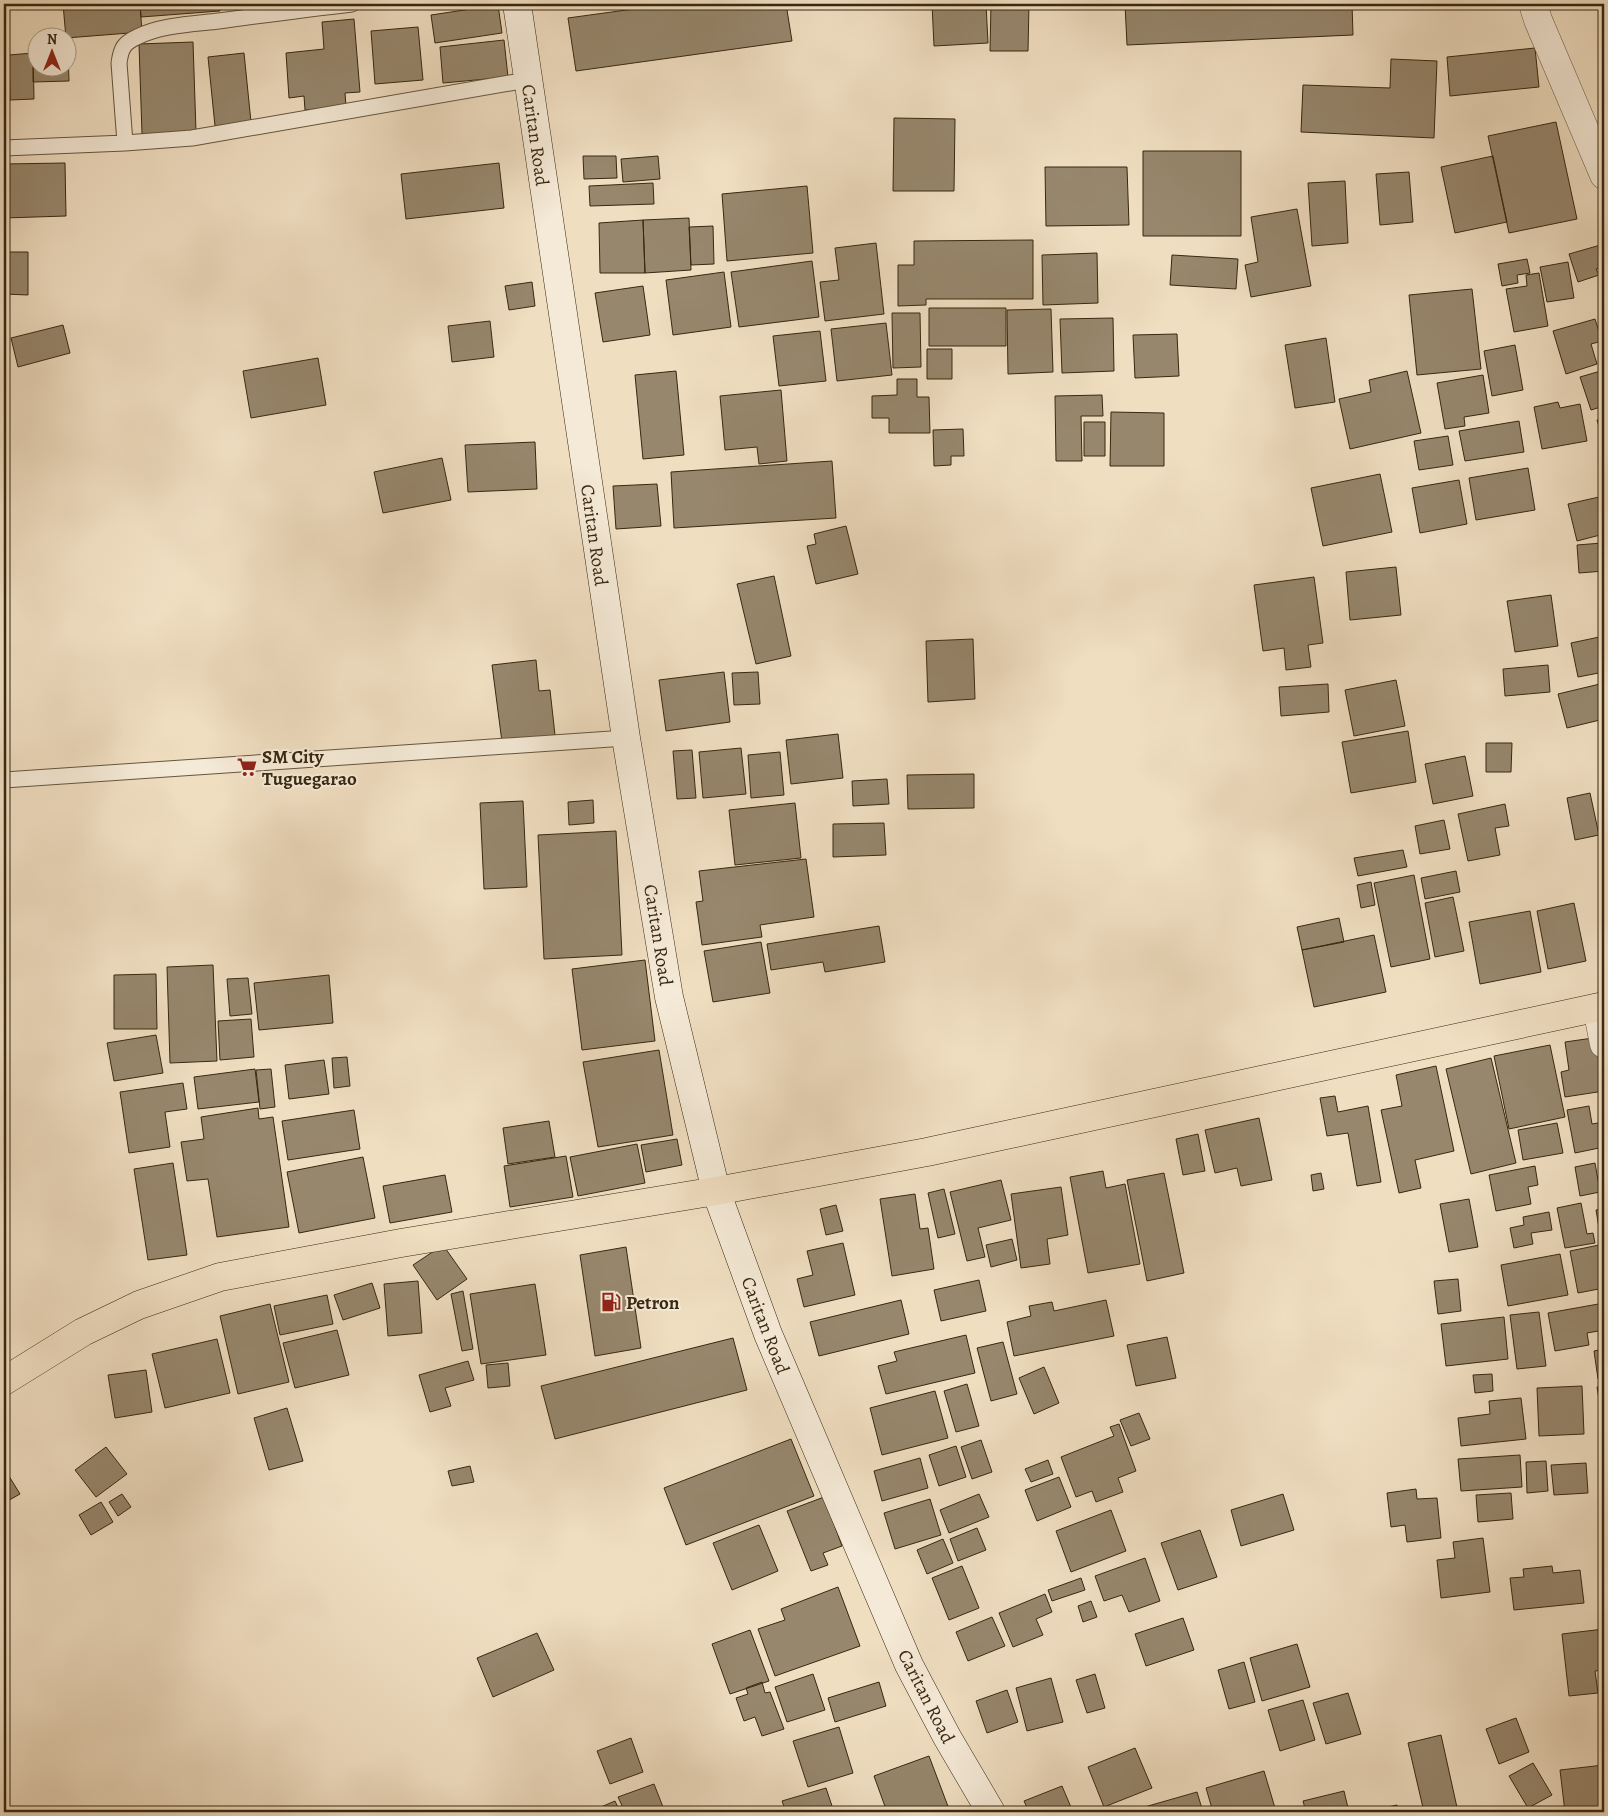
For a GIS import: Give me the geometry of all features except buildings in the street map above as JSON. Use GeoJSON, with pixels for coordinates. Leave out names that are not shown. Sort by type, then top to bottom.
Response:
{"type":"FeatureCollection","features":[{"type":"Feature","properties":{"kind":"highway"},"geometry":{"type":"LineString","coordinates":[[4,1381],[83,1332],[131,1309],[220,1278],[401,1243],[927,1152],[1601,1007]]}},
{"type":"Feature","properties":{"kind":"main road","name":"Caritan Road"},"geometry":{"type":"LineString","coordinates":[[517,4],[626,738],[669,997],[716,1190],[768,1334],[909,1665],[947,1737],[991,1812]]}},
{"type":"Feature","properties":{"kind":"main road"},"geometry":{"type":"LineString","coordinates":[[1532,4],[1604,175]]}},
{"type":"Feature","properties":{"kind":"main road"},"geometry":{"type":"LineString","coordinates":[[1601,1007],[1604,1044]]}},
{"type":"Feature","properties":{"kind":"lane"},"geometry":{"type":"LineString","coordinates":[[125,143],[119,63],[120,50],[138,36],[157,30],[185,25],[352,4]]}},
{"type":"Feature","properties":{"kind":"lane"},"geometry":{"type":"LineString","coordinates":[[4,148],[192,138],[527,80]]}},
{"type":"Feature","properties":{"kind":"lane"},"geometry":{"type":"LineString","coordinates":[[4,780],[626,738]]}},
{"type":"Feature","properties":{"kind":"place","name":"SM City Tuguegarao"},"geometry":{"type":"Point","coordinates":[247,767]}},
{"type":"Feature","properties":{"kind":"place","name":"Petron"},"geometry":{"type":"Point","coordinates":[611,1302]}}]}
